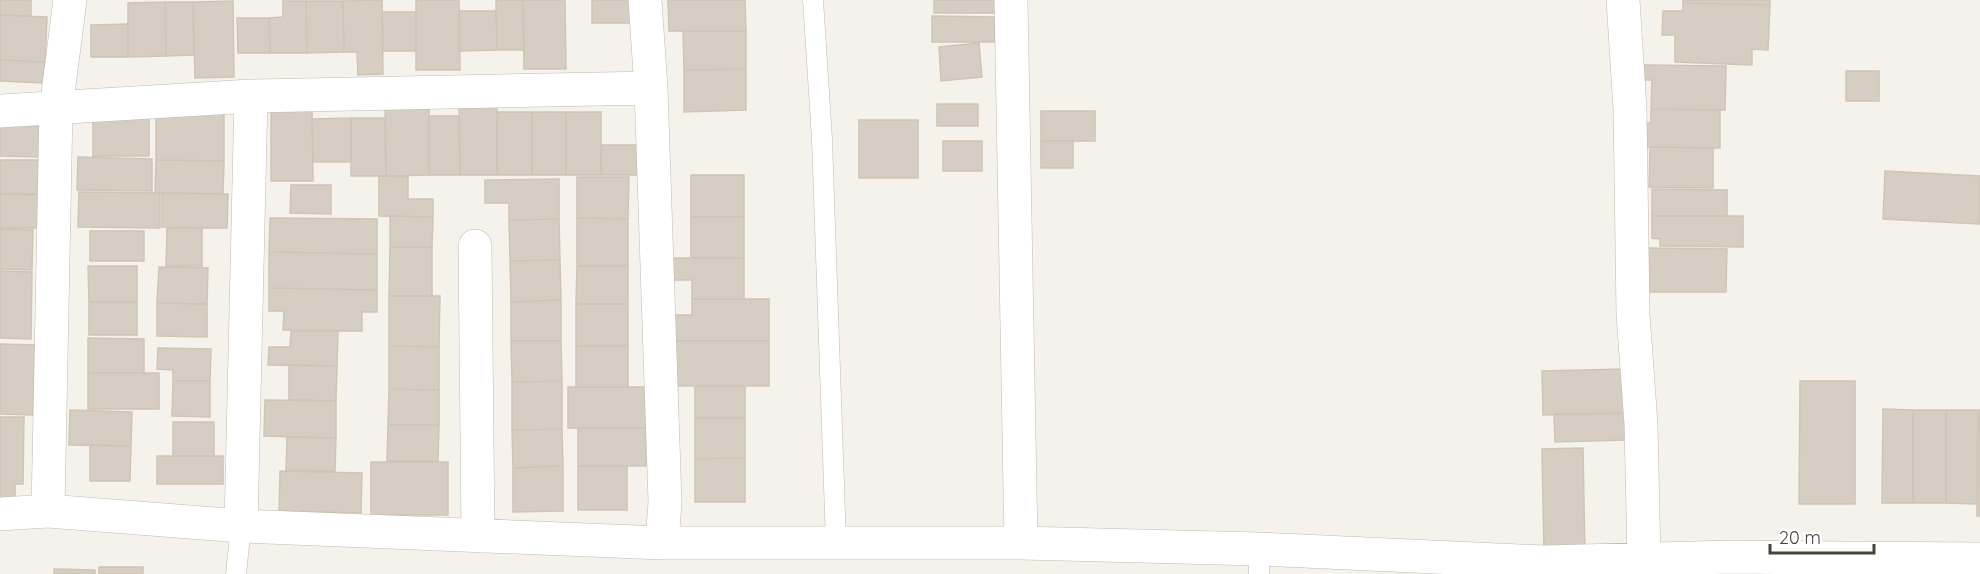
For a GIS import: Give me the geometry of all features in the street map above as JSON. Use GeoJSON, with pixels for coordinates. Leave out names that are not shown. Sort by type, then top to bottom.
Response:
{"type":"FeatureCollection","features":[{"type":"Feature","properties":{"kind":"street"},"geometry":{"type":"LineString","coordinates":[[48,511],[56,109],[70,0]]}},
{"type":"Feature","properties":{"kind":"street"},"geometry":{"type":"LineString","coordinates":[[645,0],[651,88],[665,502],[662,543]]}},
{"type":"Feature","properties":{"kind":"street"},"geometry":{"type":"LineString","coordinates":[[1011,0],[1021,543]]}},
{"type":"Feature","properties":{"kind":"street"},"geometry":{"type":"LineString","coordinates":[[1623,0],[1630,109],[1633,314],[1641,424],[1644,559]]}},
{"type":"Feature","properties":{"kind":"street"},"geometry":{"type":"LineString","coordinates":[[0,111],[251,96],[651,88]]}},
{"type":"Feature","properties":{"kind":"street"},"geometry":{"type":"LineString","coordinates":[[241,526],[251,96]]}},
{"type":"Feature","properties":{"kind":"street"},"geometry":{"type":"LineString","coordinates":[[475,246],[480,508],[478,536]]}},
{"type":"Feature","properties":{"kind":"street"},"geometry":{"type":"LineString","coordinates":[[0,514],[48,511],[241,526],[662,543],[1021,543],[1259,561],[1544,568],[1644,559],[1731,557],[1980,559]]}},
{"type":"Feature","properties":{"kind":"lane"},"geometry":{"type":"LineString","coordinates":[[813,0],[822,139],[836,543]]}},
{"type":"Feature","properties":{"kind":"lane"},"geometry":{"type":"LineString","coordinates":[[236,574],[241,526]]}},
{"type":"Feature","properties":{"kind":"building"},"geometry":{"type":"Polygon","coordinates":[[[0,0],[31,0],[31,16],[0,15],[0,0]]]}},
{"type":"Feature","properties":{"kind":"building"},"geometry":{"type":"Polygon","coordinates":[[[382,0],[383,74],[358,75],[357,52],[344,52],[343,1],[382,0]]]}},
{"type":"Feature","properties":{"kind":"building"},"geometry":{"type":"Polygon","coordinates":[[[416,0],[459,0],[460,70],[416,70],[416,0]]]}},
{"type":"Feature","properties":{"kind":"building"},"geometry":{"type":"Polygon","coordinates":[[[496,0],[523,0],[524,50],[497,50],[496,0]]]}},
{"type":"Feature","properties":{"kind":"building"},"geometry":{"type":"Polygon","coordinates":[[[523,0],[565,0],[566,69],[524,69],[523,0]]]}},
{"type":"Feature","properties":{"kind":"building"},"geometry":{"type":"Polygon","coordinates":[[[592,0],[634,0],[633,23],[592,23],[592,0]]]}},
{"type":"Feature","properties":{"kind":"building"},"geometry":{"type":"Polygon","coordinates":[[[668,0],[745,0],[746,31],[669,31],[668,0]]]}},
{"type":"Feature","properties":{"kind":"building"},"geometry":{"type":"Polygon","coordinates":[[[934,0],[995,0],[994,13],[934,13],[934,0]]]}},
{"type":"Feature","properties":{"kind":"building"},"geometry":{"type":"Polygon","coordinates":[[[1683,0],[1770,0],[1770,5],[1683,3],[1683,0]]]}},
{"type":"Feature","properties":{"kind":"building"},"geometry":{"type":"Polygon","coordinates":[[[233,1],[234,77],[195,78],[193,2],[233,1]]]}},
{"type":"Feature","properties":{"kind":"building"},"geometry":{"type":"Polygon","coordinates":[[[283,1],[306,1],[307,53],[270,53],[269,18],[283,17],[283,1]]]}},
{"type":"Feature","properties":{"kind":"building"},"geometry":{"type":"Polygon","coordinates":[[[306,1],[343,1],[344,52],[307,53],[306,1]]]}},
{"type":"Feature","properties":{"kind":"building"},"geometry":{"type":"Polygon","coordinates":[[[165,2],[166,56],[128,57],[128,3],[165,2]]]}},
{"type":"Feature","properties":{"kind":"building"},"geometry":{"type":"Polygon","coordinates":[[[165,2],[193,2],[194,55],[166,56],[165,2]]]}},
{"type":"Feature","properties":{"kind":"building"},"geometry":{"type":"Polygon","coordinates":[[[1683,3],[1770,5],[1768,50],[1752,49],[1752,65],[1675,62],[1675,35],[1662,35],[1663,11],[1683,11],[1683,3]]]}},
{"type":"Feature","properties":{"kind":"building"},"geometry":{"type":"Polygon","coordinates":[[[459,11],[496,11],[497,50],[459,51],[459,11]]]}},
{"type":"Feature","properties":{"kind":"building"},"geometry":{"type":"Polygon","coordinates":[[[382,12],[416,12],[416,51],[383,51],[382,12]]]}},
{"type":"Feature","properties":{"kind":"building"},"geometry":{"type":"Polygon","coordinates":[[[0,15],[47,17],[45,62],[0,60],[0,15]]]}},
{"type":"Feature","properties":{"kind":"building"},"geometry":{"type":"Polygon","coordinates":[[[932,16],[995,17],[995,42],[932,42],[932,16]]]}},
{"type":"Feature","properties":{"kind":"building"},"geometry":{"type":"Polygon","coordinates":[[[237,18],[269,18],[270,53],[238,53],[237,18]]]}},
{"type":"Feature","properties":{"kind":"building"},"geometry":{"type":"Polygon","coordinates":[[[128,24],[128,57],[91,57],[91,25],[128,24]]]}},
{"type":"Feature","properties":{"kind":"building"},"geometry":{"type":"Polygon","coordinates":[[[683,31],[746,31],[746,69],[684,70],[683,31]]]}},
{"type":"Feature","properties":{"kind":"building"},"geometry":{"type":"Polygon","coordinates":[[[979,43],[982,77],[941,81],[939,47],[979,43]]]}},
{"type":"Feature","properties":{"kind":"building"},"geometry":{"type":"Polygon","coordinates":[[[0,60],[45,62],[44,83],[0,81],[0,60]]]}},
{"type":"Feature","properties":{"kind":"building"},"geometry":{"type":"Polygon","coordinates":[[[1643,65],[1726,66],[1725,110],[1651,109],[1652,80],[1643,80],[1643,65]]]}},
{"type":"Feature","properties":{"kind":"building"},"geometry":{"type":"Polygon","coordinates":[[[746,69],[746,110],[684,112],[684,70],[746,69]]]}},
{"type":"Feature","properties":{"kind":"building"},"geometry":{"type":"Polygon","coordinates":[[[1846,71],[1879,71],[1879,101],[1846,101],[1846,71]]]}},
{"type":"Feature","properties":{"kind":"building"},"geometry":{"type":"Polygon","coordinates":[[[497,99],[497,175],[460,175],[459,100],[497,99]]]}},
{"type":"Feature","properties":{"kind":"building"},"geometry":{"type":"Polygon","coordinates":[[[429,102],[429,175],[386,176],[385,103],[429,102]]]}},
{"type":"Feature","properties":{"kind":"building"},"geometry":{"type":"Polygon","coordinates":[[[937,104],[978,104],[978,126],[937,126],[937,104]]]}},
{"type":"Feature","properties":{"kind":"building"},"geometry":{"type":"Polygon","coordinates":[[[156,107],[224,108],[224,161],[156,160],[156,107]]]}},
{"type":"Feature","properties":{"kind":"building"},"geometry":{"type":"Polygon","coordinates":[[[271,107],[312,107],[313,181],[271,181],[271,107]]]}},
{"type":"Feature","properties":{"kind":"building"},"geometry":{"type":"Polygon","coordinates":[[[1651,109],[1720,110],[1720,148],[1645,147],[1645,123],[1651,123],[1651,109]]]}},
{"type":"Feature","properties":{"kind":"building"},"geometry":{"type":"Polygon","coordinates":[[[1041,111],[1095,111],[1095,141],[1041,141],[1041,111]]]}},
{"type":"Feature","properties":{"kind":"building"},"geometry":{"type":"Polygon","coordinates":[[[93,112],[149,112],[149,156],[93,156],[93,112]]]}},
{"type":"Feature","properties":{"kind":"building"},"geometry":{"type":"Polygon","coordinates":[[[497,112],[532,112],[532,175],[497,175],[497,112]]]}},
{"type":"Feature","properties":{"kind":"building"},"geometry":{"type":"Polygon","coordinates":[[[532,112],[566,112],[566,175],[532,175],[532,112]]]}},
{"type":"Feature","properties":{"kind":"building"},"geometry":{"type":"Polygon","coordinates":[[[566,112],[601,112],[601,175],[566,175],[566,112]]]}},
{"type":"Feature","properties":{"kind":"building"},"geometry":{"type":"Polygon","coordinates":[[[429,116],[459,116],[460,175],[429,175],[429,116]]]}},
{"type":"Feature","properties":{"kind":"building"},"geometry":{"type":"Polygon","coordinates":[[[351,118],[351,162],[313,162],[312,119],[351,118]]]}},
{"type":"Feature","properties":{"kind":"building"},"geometry":{"type":"Polygon","coordinates":[[[351,118],[385,118],[386,176],[351,176],[351,118]]]}},
{"type":"Feature","properties":{"kind":"building"},"geometry":{"type":"Polygon","coordinates":[[[859,120],[918,120],[918,178],[859,178],[859,120]]]}},
{"type":"Feature","properties":{"kind":"building"},"geometry":{"type":"Polygon","coordinates":[[[0,126],[41,126],[40,157],[0,156],[0,126]]]}},
{"type":"Feature","properties":{"kind":"building"},"geometry":{"type":"Polygon","coordinates":[[[943,141],[982,141],[982,171],[943,171],[943,141]]]}},
{"type":"Feature","properties":{"kind":"building"},"geometry":{"type":"Polygon","coordinates":[[[1041,141],[1073,141],[1073,168],[1041,168],[1041,141]]]}},
{"type":"Feature","properties":{"kind":"building"},"geometry":{"type":"Polygon","coordinates":[[[601,145],[639,145],[639,175],[601,175],[601,145]]]}},
{"type":"Feature","properties":{"kind":"building"},"geometry":{"type":"Polygon","coordinates":[[[1650,147],[1713,148],[1713,188],[1649,187],[1650,147]]]}},
{"type":"Feature","properties":{"kind":"building"},"geometry":{"type":"Polygon","coordinates":[[[78,157],[152,159],[152,191],[77,190],[78,157]]]}},
{"type":"Feature","properties":{"kind":"building"},"geometry":{"type":"Polygon","coordinates":[[[0,160],[46,160],[46,194],[0,194],[0,160]]]}},
{"type":"Feature","properties":{"kind":"building"},"geometry":{"type":"Polygon","coordinates":[[[156,160],[224,161],[223,194],[155,193],[156,160]]]}},
{"type":"Feature","properties":{"kind":"building"},"geometry":{"type":"Polygon","coordinates":[[[1885,171],[1980,176],[1980,224],[1883,219],[1885,171]]]}},
{"type":"Feature","properties":{"kind":"building"},"geometry":{"type":"Polygon","coordinates":[[[691,175],[744,175],[744,217],[691,217],[691,175]]]}},
{"type":"Feature","properties":{"kind":"building"},"geometry":{"type":"Polygon","coordinates":[[[379,176],[408,177],[408,199],[433,199],[433,217],[379,216],[379,176]]]}},
{"type":"Feature","properties":{"kind":"building"},"geometry":{"type":"Polygon","coordinates":[[[577,177],[629,177],[628,219],[577,218],[577,177]]]}},
{"type":"Feature","properties":{"kind":"building"},"geometry":{"type":"Polygon","coordinates":[[[559,179],[559,219],[509,220],[509,203],[485,203],[485,180],[559,179]]]}},
{"type":"Feature","properties":{"kind":"building"},"geometry":{"type":"Polygon","coordinates":[[[291,185],[331,185],[331,214],[290,213],[291,185]]]}},
{"type":"Feature","properties":{"kind":"building"},"geometry":{"type":"Polygon","coordinates":[[[1652,189],[1727,190],[1727,216],[1652,216],[1652,189]]]}},
{"type":"Feature","properties":{"kind":"building"},"geometry":{"type":"Polygon","coordinates":[[[79,192],[160,193],[160,228],[78,227],[79,192]]]}},
{"type":"Feature","properties":{"kind":"building"},"geometry":{"type":"Polygon","coordinates":[[[162,193],[228,194],[227,228],[162,227],[162,193]]]}},
{"type":"Feature","properties":{"kind":"building"},"geometry":{"type":"Polygon","coordinates":[[[0,194],[44,195],[44,228],[0,228],[0,194]]]}},
{"type":"Feature","properties":{"kind":"building"},"geometry":{"type":"Polygon","coordinates":[[[390,216],[433,217],[432,247],[390,247],[390,216]]]}},
{"type":"Feature","properties":{"kind":"building"},"geometry":{"type":"Polygon","coordinates":[[[1652,216],[1743,216],[1743,247],[1660,246],[1660,239],[1652,238],[1652,216]]]}},
{"type":"Feature","properties":{"kind":"building"},"geometry":{"type":"Polygon","coordinates":[[[691,217],[744,217],[744,258],[691,258],[691,217]]]}},
{"type":"Feature","properties":{"kind":"building"},"geometry":{"type":"Polygon","coordinates":[[[270,218],[377,219],[377,254],[269,252],[270,218]]]}},
{"type":"Feature","properties":{"kind":"building"},"geometry":{"type":"Polygon","coordinates":[[[577,218],[628,219],[628,266],[577,266],[577,218]]]}},
{"type":"Feature","properties":{"kind":"building"},"geometry":{"type":"Polygon","coordinates":[[[559,219],[560,260],[510,261],[509,220],[559,219]]]}},
{"type":"Feature","properties":{"kind":"building"},"geometry":{"type":"Polygon","coordinates":[[[167,228],[202,228],[202,266],[166,266],[167,228]]]}},
{"type":"Feature","properties":{"kind":"building"},"geometry":{"type":"Polygon","coordinates":[[[0,229],[33,230],[32,270],[0,269],[0,229]]]}},
{"type":"Feature","properties":{"kind":"building"},"geometry":{"type":"Polygon","coordinates":[[[90,231],[144,231],[144,261],[90,261],[90,231]]]}},
{"type":"Feature","properties":{"kind":"building"},"geometry":{"type":"Polygon","coordinates":[[[390,247],[432,247],[432,296],[389,296],[390,247]]]}},
{"type":"Feature","properties":{"kind":"building"},"geometry":{"type":"Polygon","coordinates":[[[1647,248],[1727,249],[1726,292],[1647,292],[1647,248]]]}},
{"type":"Feature","properties":{"kind":"building"},"geometry":{"type":"Polygon","coordinates":[[[269,252],[377,254],[377,290],[269,288],[269,252]]]}},
{"type":"Feature","properties":{"kind":"building"},"geometry":{"type":"Polygon","coordinates":[[[669,258],[744,258],[744,299],[692,299],[692,280],[669,280],[669,258]]]}},
{"type":"Feature","properties":{"kind":"building"},"geometry":{"type":"Polygon","coordinates":[[[560,260],[561,300],[511,302],[510,261],[560,260]]]}},
{"type":"Feature","properties":{"kind":"building"},"geometry":{"type":"Polygon","coordinates":[[[88,266],[137,266],[137,302],[89,302],[88,266]]]}},
{"type":"Feature","properties":{"kind":"building"},"geometry":{"type":"Polygon","coordinates":[[[577,266],[628,266],[628,304],[576,304],[577,266]]]}},
{"type":"Feature","properties":{"kind":"building"},"geometry":{"type":"Polygon","coordinates":[[[159,267],[208,268],[207,304],[157,303],[159,267]]]}},
{"type":"Feature","properties":{"kind":"building"},"geometry":{"type":"Polygon","coordinates":[[[0,271],[32,272],[31,339],[0,338],[0,271]]]}},
{"type":"Feature","properties":{"kind":"building"},"geometry":{"type":"Polygon","coordinates":[[[269,288],[377,290],[377,312],[362,312],[362,331],[283,330],[284,311],[269,311],[269,288]]]}},
{"type":"Feature","properties":{"kind":"building"},"geometry":{"type":"Polygon","coordinates":[[[389,296],[440,296],[439,347],[389,346],[389,296]]]}},
{"type":"Feature","properties":{"kind":"building"},"geometry":{"type":"Polygon","coordinates":[[[692,299],[769,299],[769,341],[670,341],[670,315],[692,315],[692,299]]]}},
{"type":"Feature","properties":{"kind":"building"},"geometry":{"type":"Polygon","coordinates":[[[561,300],[561,341],[511,341],[511,302],[561,300]]]}},
{"type":"Feature","properties":{"kind":"building"},"geometry":{"type":"Polygon","coordinates":[[[89,302],[137,302],[137,335],[89,335],[89,302]]]}},
{"type":"Feature","properties":{"kind":"building"},"geometry":{"type":"Polygon","coordinates":[[[157,303],[207,304],[207,337],[157,336],[157,303]]]}},
{"type":"Feature","properties":{"kind":"building"},"geometry":{"type":"Polygon","coordinates":[[[576,304],[628,304],[628,346],[576,346],[576,304]]]}},
{"type":"Feature","properties":{"kind":"building"},"geometry":{"type":"Polygon","coordinates":[[[291,331],[338,331],[337,366],[268,365],[269,347],[290,347],[291,331]]]}},
{"type":"Feature","properties":{"kind":"building"},"geometry":{"type":"Polygon","coordinates":[[[88,338],[144,339],[144,373],[88,373],[88,338]]]}},
{"type":"Feature","properties":{"kind":"building"},"geometry":{"type":"Polygon","coordinates":[[[511,341],[561,341],[562,381],[512,382],[511,341]]]}},
{"type":"Feature","properties":{"kind":"building"},"geometry":{"type":"Polygon","coordinates":[[[670,341],[769,341],[769,386],[671,386],[670,341]]]}},
{"type":"Feature","properties":{"kind":"building"},"geometry":{"type":"Polygon","coordinates":[[[0,344],[35,345],[33,415],[0,414],[0,344]]]}},
{"type":"Feature","properties":{"kind":"building"},"geometry":{"type":"Polygon","coordinates":[[[389,346],[439,347],[439,390],[389,389],[389,346]]]}},
{"type":"Feature","properties":{"kind":"building"},"geometry":{"type":"Polygon","coordinates":[[[576,346],[628,346],[628,387],[576,387],[576,346]]]}},
{"type":"Feature","properties":{"kind":"building"},"geometry":{"type":"Polygon","coordinates":[[[158,348],[211,349],[210,381],[173,381],[173,370],[157,369],[158,348]]]}},
{"type":"Feature","properties":{"kind":"building"},"geometry":{"type":"Polygon","coordinates":[[[289,365],[337,366],[336,401],[289,400],[289,365]]]}},
{"type":"Feature","properties":{"kind":"building"},"geometry":{"type":"Polygon","coordinates":[[[1624,369],[1625,413],[1543,415],[1542,371],[1624,369]]]}},
{"type":"Feature","properties":{"kind":"building"},"geometry":{"type":"Polygon","coordinates":[[[88,373],[159,373],[159,409],[88,409],[88,373]]]}},
{"type":"Feature","properties":{"kind":"building"},"geometry":{"type":"Polygon","coordinates":[[[173,381],[210,381],[210,417],[172,416],[173,381]]]}},
{"type":"Feature","properties":{"kind":"building"},"geometry":{"type":"Polygon","coordinates":[[[562,381],[562,429],[512,430],[512,382],[562,381]]]}},
{"type":"Feature","properties":{"kind":"building"},"geometry":{"type":"Polygon","coordinates":[[[1800,381],[1855,381],[1855,504],[1799,504],[1800,381]]]}},
{"type":"Feature","properties":{"kind":"building"},"geometry":{"type":"Polygon","coordinates":[[[695,386],[745,386],[745,418],[695,418],[695,386]]]}},
{"type":"Feature","properties":{"kind":"building"},"geometry":{"type":"Polygon","coordinates":[[[568,387],[646,387],[646,428],[568,428],[568,387]]]}},
{"type":"Feature","properties":{"kind":"building"},"geometry":{"type":"Polygon","coordinates":[[[389,389],[439,390],[439,425],[388,425],[389,389]]]}},
{"type":"Feature","properties":{"kind":"building"},"geometry":{"type":"Polygon","coordinates":[[[265,400],[336,401],[336,438],[264,436],[265,400]]]}},
{"type":"Feature","properties":{"kind":"building"},"geometry":{"type":"Polygon","coordinates":[[[1883,409],[1913,410],[1913,503],[1882,503],[1883,409]]]}},
{"type":"Feature","properties":{"kind":"building"},"geometry":{"type":"Polygon","coordinates":[[[70,410],[132,412],[131,446],[69,445],[70,410]]]}},
{"type":"Feature","properties":{"kind":"building"},"geometry":{"type":"Polygon","coordinates":[[[1913,410],[1946,410],[1946,503],[1913,503],[1913,410]]]}},
{"type":"Feature","properties":{"kind":"building"},"geometry":{"type":"Polygon","coordinates":[[[1946,410],[1978,410],[1977,504],[1946,503],[1946,410]]]}},
{"type":"Feature","properties":{"kind":"building"},"geometry":{"type":"Polygon","coordinates":[[[1978,410],[1980,410],[1980,516],[1977,516],[1978,410]]]}},
{"type":"Feature","properties":{"kind":"building"},"geometry":{"type":"Polygon","coordinates":[[[1625,413],[1626,440],[1555,442],[1554,414],[1625,413]]]}},
{"type":"Feature","properties":{"kind":"building"},"geometry":{"type":"Polygon","coordinates":[[[0,417],[24,417],[23,484],[15,484],[15,503],[0,502],[0,417]]]}},
{"type":"Feature","properties":{"kind":"building"},"geometry":{"type":"Polygon","coordinates":[[[695,418],[745,418],[745,458],[695,459],[695,418]]]}},
{"type":"Feature","properties":{"kind":"building"},"geometry":{"type":"Polygon","coordinates":[[[173,422],[214,422],[214,456],[173,456],[173,422]]]}},
{"type":"Feature","properties":{"kind":"building"},"geometry":{"type":"Polygon","coordinates":[[[388,425],[439,425],[438,461],[387,461],[388,425]]]}},
{"type":"Feature","properties":{"kind":"building"},"geometry":{"type":"Polygon","coordinates":[[[578,428],[646,428],[646,466],[578,466],[578,428]]]}},
{"type":"Feature","properties":{"kind":"building"},"geometry":{"type":"Polygon","coordinates":[[[562,429],[563,466],[513,468],[512,430],[562,429]]]}},
{"type":"Feature","properties":{"kind":"building"},"geometry":{"type":"Polygon","coordinates":[[[287,437],[336,438],[335,471],[286,470],[287,437]]]}},
{"type":"Feature","properties":{"kind":"building"},"geometry":{"type":"Polygon","coordinates":[[[90,445],[131,446],[130,481],[90,481],[90,445]]]}},
{"type":"Feature","properties":{"kind":"building"},"geometry":{"type":"Polygon","coordinates":[[[1583,448],[1585,556],[1544,556],[1542,449],[1583,448]]]}},
{"type":"Feature","properties":{"kind":"building"},"geometry":{"type":"Polygon","coordinates":[[[157,456],[223,456],[223,484],[157,484],[157,456]]]}},
{"type":"Feature","properties":{"kind":"building"},"geometry":{"type":"Polygon","coordinates":[[[745,458],[745,502],[695,502],[695,459],[745,458]]]}},
{"type":"Feature","properties":{"kind":"building"},"geometry":{"type":"Polygon","coordinates":[[[371,462],[448,462],[448,515],[371,515],[371,462]]]}},
{"type":"Feature","properties":{"kind":"building"},"geometry":{"type":"Polygon","coordinates":[[[563,466],[563,511],[513,512],[513,468],[563,466]]]}},
{"type":"Feature","properties":{"kind":"building"},"geometry":{"type":"Polygon","coordinates":[[[578,466],[627,466],[627,510],[578,510],[578,466]]]}},
{"type":"Feature","properties":{"kind":"building"},"geometry":{"type":"Polygon","coordinates":[[[280,471],[362,473],[361,513],[279,511],[280,471]]]}},
{"type":"Feature","properties":{"kind":"building"},"geometry":{"type":"Polygon","coordinates":[[[99,567],[143,567],[143,574],[99,574],[99,567]]]}},
{"type":"Feature","properties":{"kind":"building"},"geometry":{"type":"Polygon","coordinates":[[[54,569],[95,570],[95,574],[54,574],[54,569]]]}}]}
